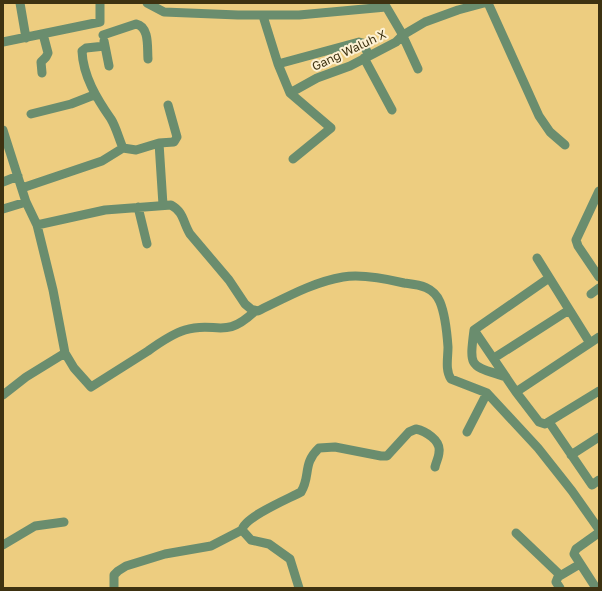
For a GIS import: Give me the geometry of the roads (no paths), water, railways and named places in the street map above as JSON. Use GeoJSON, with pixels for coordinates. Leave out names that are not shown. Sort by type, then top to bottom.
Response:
{"type":"FeatureCollection","features":[{"type":"Feature","properties":{"kind":"street"},"geometry":{"type":"LineString","coordinates":[[20,3],[26,38]]}},
{"type":"Feature","properties":{"kind":"street"},"geometry":{"type":"LineString","coordinates":[[100,3],[100,22],[109,66]]}},
{"type":"Feature","properties":{"kind":"street"},"geometry":{"type":"LineString","coordinates":[[147,3],[164,12],[263,16],[385,5],[403,35],[418,69]]}},
{"type":"Feature","properties":{"kind":"street","name":"Gang Waluh X"},"geometry":{"type":"LineString","coordinates":[[290,93],[317,78],[366,57],[396,42],[403,35],[425,22],[458,10],[484,3]]}},
{"type":"Feature","properties":{"kind":"street"},"geometry":{"type":"LineString","coordinates":[[488,3],[539,116],[550,132],[565,146]]}},
{"type":"Feature","properties":{"kind":"street"},"geometry":{"type":"LineString","coordinates":[[263,16],[278,64],[290,93],[331,128],[293,159]]}},
{"type":"Feature","properties":{"kind":"street"},"geometry":{"type":"LineString","coordinates":[[3,42],[100,22]]}},
{"type":"Feature","properties":{"kind":"street"},"geometry":{"type":"LineString","coordinates":[[103,35],[139,24],[144,30],[146,37],[148,59]]}},
{"type":"Feature","properties":{"kind":"street"},"geometry":{"type":"LineString","coordinates":[[42,73],[41,62],[46,58],[48,53],[43,34]]}},
{"type":"Feature","properties":{"kind":"street"},"geometry":{"type":"LineString","coordinates":[[278,64],[359,42],[363,43],[366,57],[392,110]]}},
{"type":"Feature","properties":{"kind":"street"},"geometry":{"type":"LineString","coordinates":[[105,46],[86,48],[82,51],[83,61],[94,95],[112,120],[123,148]]}},
{"type":"Feature","properties":{"kind":"street"},"geometry":{"type":"LineString","coordinates":[[31,114],[71,104],[94,95]]}},
{"type":"Feature","properties":{"kind":"street"},"geometry":{"type":"LineString","coordinates":[[22,188],[102,161],[123,148],[136,150],[174,142],[177,137],[168,105]]}},
{"type":"Feature","properties":{"kind":"street"},"geometry":{"type":"LineString","coordinates":[[3,130],[26,202],[36,225],[54,290],[65,353],[74,368],[91,387],[162,341],[185,330],[200,328],[230,328],[239,324],[255,311],[308,288],[345,276],[384,279],[424,286],[436,294],[440,303],[448,346],[449,376],[456,383],[486,393],[538,448],[572,490],[598,531],[575,551],[575,558],[596,588]]}},
{"type":"Feature","properties":{"kind":"street"},"geometry":{"type":"LineString","coordinates":[[160,144],[162,204]]}},
{"type":"Feature","properties":{"kind":"street"},"geometry":{"type":"LineString","coordinates":[[3,182],[18,176]]}},
{"type":"Feature","properties":{"kind":"street"},"geometry":{"type":"LineString","coordinates":[[599,191],[576,240],[578,246],[599,277]]}},
{"type":"Feature","properties":{"kind":"street"},"geometry":{"type":"LineString","coordinates":[[3,209],[26,202]]}},
{"type":"Feature","properties":{"kind":"street"},"geometry":{"type":"LineString","coordinates":[[36,225],[104,210],[162,204],[172,205],[178,208],[182,214],[185,226],[190,234],[229,280],[245,304],[255,311]]}},
{"type":"Feature","properties":{"kind":"street"},"geometry":{"type":"LineString","coordinates":[[138,207],[148,244]]}},
{"type":"Feature","properties":{"kind":"street"},"geometry":{"type":"LineString","coordinates":[[537,258],[590,343]]}},
{"type":"Feature","properties":{"kind":"street"},"geometry":{"type":"LineString","coordinates":[[506,377],[476,366],[472,362],[471,351],[474,330],[549,278]]}},
{"type":"Feature","properties":{"kind":"street"},"geometry":{"type":"LineString","coordinates":[[591,294],[599,288]]}},
{"type":"Feature","properties":{"kind":"street"},"geometry":{"type":"LineString","coordinates":[[494,358],[569,310]]}},
{"type":"Feature","properties":{"kind":"street"},"geometry":{"type":"LineString","coordinates":[[474,330],[516,392],[539,422],[545,424],[549,422],[599,391]]}},
{"type":"Feature","properties":{"kind":"street"},"geometry":{"type":"LineString","coordinates":[[516,392],[599,337]]}},
{"type":"Feature","properties":{"kind":"street"},"geometry":{"type":"LineString","coordinates":[[3,395],[26,377],[65,353]]}},
{"type":"Feature","properties":{"kind":"street"},"geometry":{"type":"LineString","coordinates":[[467,432],[486,393]]}},
{"type":"Feature","properties":{"kind":"street"},"geometry":{"type":"LineString","coordinates":[[549,422],[592,485],[599,480]]}},
{"type":"Feature","properties":{"kind":"street"},"geometry":{"type":"LineString","coordinates":[[114,588],[114,575],[126,566],[165,554],[211,546],[242,530],[245,523],[301,492],[304,487],[308,463],[319,448],[335,447],[387,456],[409,432],[416,430],[430,435],[436,442],[440,450],[435,467]]}},
{"type":"Feature","properties":{"kind":"street"},"geometry":{"type":"LineString","coordinates":[[571,455],[599,437]]}},
{"type":"Feature","properties":{"kind":"street"},"geometry":{"type":"LineString","coordinates":[[3,544],[35,526],[64,522]]}},
{"type":"Feature","properties":{"kind":"street"},"geometry":{"type":"LineString","coordinates":[[242,530],[250,540],[269,544],[290,559],[299,588]]}},
{"type":"Feature","properties":{"kind":"street"},"geometry":{"type":"LineString","coordinates":[[516,533],[560,575]]}},
{"type":"Feature","properties":{"kind":"street"},"geometry":{"type":"LineString","coordinates":[[560,588],[556,581],[560,575],[580,564]]}}]}
